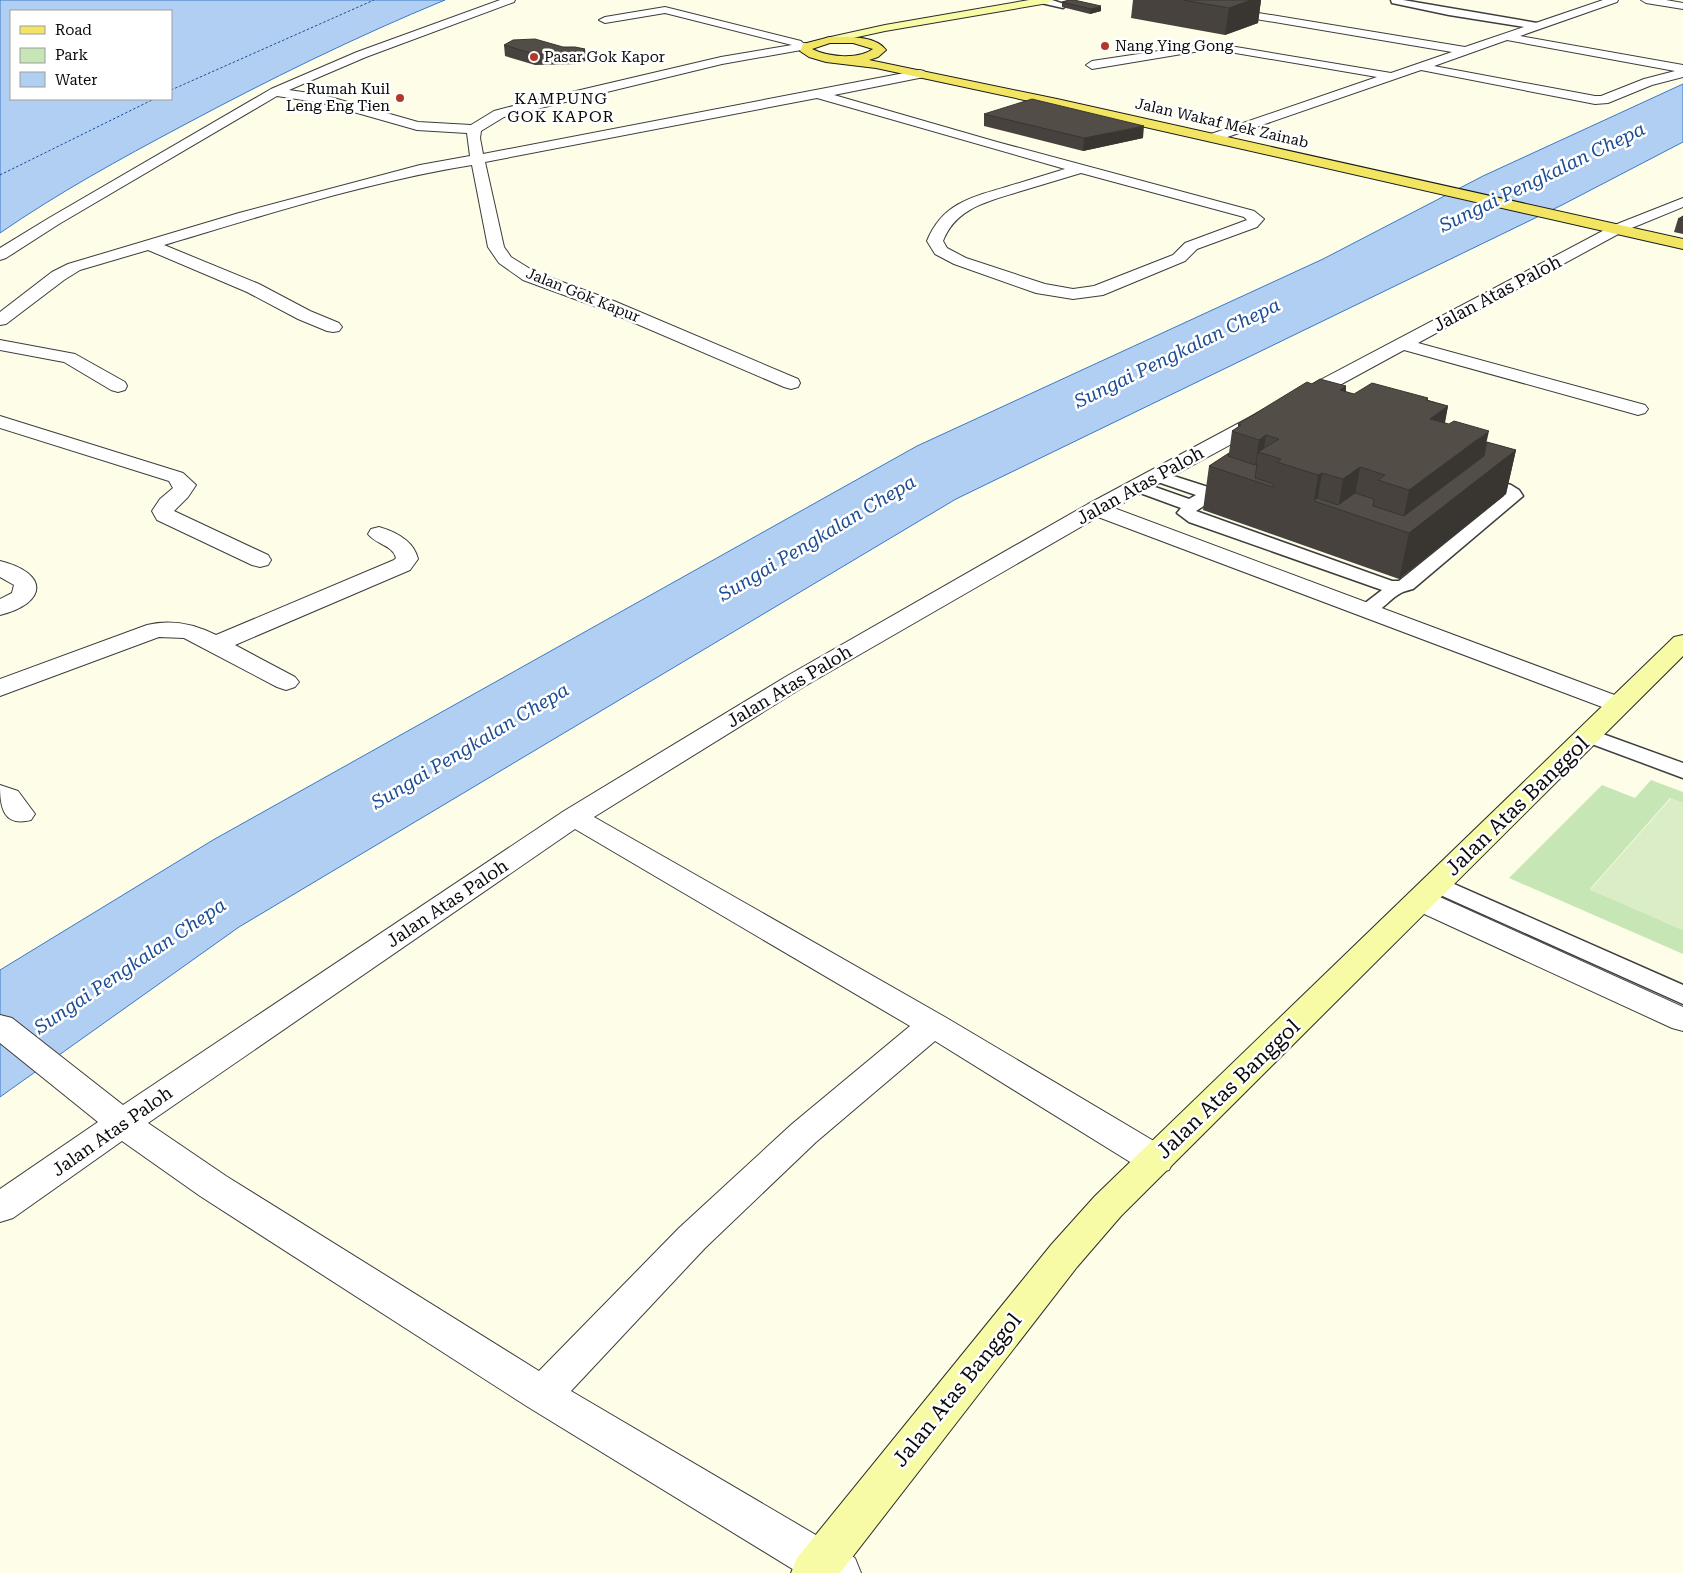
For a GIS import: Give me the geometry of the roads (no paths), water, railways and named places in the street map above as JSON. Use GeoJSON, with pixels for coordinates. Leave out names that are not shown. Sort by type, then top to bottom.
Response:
{"type":"FeatureCollection","features":[{"type":"Feature","properties":{"kind":"main road"},"geometry":{"type":"LineString","coordinates":[[830,40],[877,29],[934,21],[1046,0]]}},
{"type":"Feature","properties":{"kind":"main road"},"geometry":{"type":"LineString","coordinates":[[807,46],[806,51],[810,54],[826,58],[862,57],[878,53],[879,48],[876,40],[883,34],[934,21]]}},
{"type":"Feature","properties":{"kind":"main road","name":"Jalan Wakaf Mek Zainab"},"geometry":{"type":"LineString","coordinates":[[807,46],[830,40],[853,40],[879,48],[886,58],[903,64],[1057,103]]}},
{"type":"Feature","properties":{"kind":"main road","name":"Jalan Wakaf Mek Zainab"},"geometry":{"type":"LineString","coordinates":[[826,58],[876,64],[1057,103],[1683,244]]}},
{"type":"Feature","properties":{"kind":"main road","name":"Jalan Atas Banggol"},"geometry":{"type":"LineString","coordinates":[[824,1569],[1064,1256],[1108,1206],[1683,642]]}},
{"type":"Feature","properties":{"kind":"street"},"geometry":{"type":"LineString","coordinates":[[0,255],[54,221],[275,92],[301,79],[510,0]]}},
{"type":"Feature","properties":{"kind":"street"},"geometry":{"type":"LineString","coordinates":[[1161,0],[1467,50]]}},
{"type":"Feature","properties":{"kind":"street"},"geometry":{"type":"LineString","coordinates":[[1581,0],[1608,2]]}},
{"type":"Feature","properties":{"kind":"street"},"geometry":{"type":"LineString","coordinates":[[1646,0],[1683,6]]}},
{"type":"Feature","properties":{"kind":"street"},"geometry":{"type":"LineString","coordinates":[[1212,138],[1608,2]]}},
{"type":"Feature","properties":{"kind":"street"},"geometry":{"type":"LineString","coordinates":[[606,20],[655,10],[665,10],[807,46]]}},
{"type":"Feature","properties":{"kind":"street"},"geometry":{"type":"LineString","coordinates":[[1273,31],[1299,23]]}},
{"type":"Feature","properties":{"kind":"street"},"geometry":{"type":"LineString","coordinates":[[1506,37],[1634,60],[1683,71]]}},
{"type":"Feature","properties":{"kind":"street"},"geometry":{"type":"LineString","coordinates":[[1092,65],[1247,39]]}},
{"type":"Feature","properties":{"kind":"street"},"geometry":{"type":"LineString","coordinates":[[275,92],[323,99],[416,126],[474,130],[499,114],[530,106],[730,59],[807,46]]}},
{"type":"Feature","properties":{"kind":"street"},"geometry":{"type":"LineString","coordinates":[[1212,46],[1392,76]]}},
{"type":"Feature","properties":{"kind":"street"},"geometry":{"type":"LineString","coordinates":[[1634,60],[1664,53]]}},
{"type":"Feature","properties":{"kind":"street"},"geometry":{"type":"LineString","coordinates":[[680,72],[771,56],[826,58]]}},
{"type":"Feature","properties":{"kind":"street"},"geometry":{"type":"LineString","coordinates":[[1421,66],[1595,100],[1603,100],[1648,82],[1683,71]]}},
{"type":"Feature","properties":{"kind":"street"},"geometry":{"type":"LineString","coordinates":[[0,320],[68,270],[244,216],[411,171],[477,160],[920,74]]}},
{"type":"Feature","properties":{"kind":"street"},"geometry":{"type":"LineString","coordinates":[[818,94],[1080,170],[1249,214],[1256,219],[1252,224],[1191,246],[1179,258],[1097,292],[1086,294],[1057,292],[980,269],[941,251],[936,241],[945,220],[958,210],[974,202],[1080,170]]}},
{"type":"Feature","properties":{"kind":"street","name":"Jalan Gok Kapur"},"geometry":{"type":"LineString","coordinates":[[474,130],[473,138],[477,160],[496,247],[505,260],[529,276],[608,305],[791,383]]}},
{"type":"Feature","properties":{"kind":"street","name":"Jalan Atas Paloh"},"geometry":{"type":"LineString","coordinates":[[0,1208],[122,1123],[574,817],[796,681],[1096,509],[1617,229],[1683,202]]}},
{"type":"Feature","properties":{"kind":"street"},"geometry":{"type":"LineString","coordinates":[[150,245],[253,288],[304,315],[333,327]]}},
{"type":"Feature","properties":{"kind":"street"},"geometry":{"type":"LineString","coordinates":[[1402,344],[1638,410]]}},
{"type":"Feature","properties":{"kind":"street"},"geometry":{"type":"LineString","coordinates":[[0,345],[69,358],[118,386]]}},
{"type":"Feature","properties":{"kind":"street"},"geometry":{"type":"LineString","coordinates":[[0,422],[24,428],[182,481],[185,485],[184,490],[165,506],[163,511],[165,515],[260,560]]}},
{"type":"Feature","properties":{"kind":"street"},"geometry":{"type":"LineString","coordinates":[[1096,509],[1619,705]]}},
{"type":"Feature","properties":{"kind":"street"},"geometry":{"type":"LineString","coordinates":[[214,645],[402,565],[407,559],[407,552],[402,547],[379,534]]}},
{"type":"Feature","properties":{"kind":"street"},"geometry":{"type":"LineString","coordinates":[[0,568],[21,579],[26,584],[26,590],[20,598],[0,608]]}},
{"type":"Feature","properties":{"kind":"street"},"geometry":{"type":"LineString","coordinates":[[0,688],[156,630],[183,630],[286,682]]}},
{"type":"Feature","properties":{"kind":"street"},"geometry":{"type":"LineString","coordinates":[[0,793],[8,797],[21,814]]}},
{"type":"Feature","properties":{"kind":"street"},"geometry":{"type":"LineString","coordinates":[[574,817],[933,1026],[1156,1160]]}},
{"type":"Feature","properties":{"kind":"street"},"geometry":{"type":"LineString","coordinates":[[1428,892],[1683,1020]]}},
{"type":"Feature","properties":{"kind":"street"},"geometry":{"type":"LineString","coordinates":[[0,1026],[122,1123],[213,1186],[542,1395],[824,1569]]}},
{"type":"Feature","properties":{"kind":"street"},"geometry":{"type":"LineString","coordinates":[[542,1395],[692,1238],[804,1133],[933,1026]]}},
{"type":"Feature","properties":{"kind":"lane"},"geometry":{"type":"LineString","coordinates":[[1046,0],[1063,5]]}},
{"type":"Feature","properties":{"kind":"lane"},"geometry":{"type":"LineString","coordinates":[[1397,0],[1395,1],[1399,3],[1537,26]]}},
{"type":"Feature","properties":{"kind":"lane"},"geometry":{"type":"LineString","coordinates":[[1312,431],[1505,489],[1513,494],[1512,499],[1406,585],[1394,587],[1195,518],[1186,512],[1191,506],[1305,432],[1312,431]]}},
{"type":"Feature","properties":{"kind":"lane"},"geometry":{"type":"LineString","coordinates":[[1148,481],[1210,494]]}},
{"type":"Feature","properties":{"kind":"lane"},"geometry":{"type":"LineString","coordinates":[[1148,481],[1191,506]]}},
{"type":"Feature","properties":{"kind":"lane"},"geometry":{"type":"LineString","coordinates":[[1366,610],[1390,593],[1394,587]]}},
{"type":"Feature","properties":{"kind":"lane"},"geometry":{"type":"LineString","coordinates":[[1589,735],[1683,771]]}},
{"type":"Feature","properties":{"kind":"lane"},"geometry":{"type":"LineString","coordinates":[[1428,892],[1683,995]]}},
{"type":"Feature","properties":{"kind":"water"},"geometry":{"type":"Polygon","coordinates":[[[0,0],[445,0],[345,44],[214,109],[44,204],[0,233],[0,0]]]}},
{"type":"Feature","properties":{"kind":"water","name":"Sungai Pengkalan Chepa"},"geometry":{"type":"Polygon","coordinates":[[[1683,84],[1683,142],[1562,205],[956,499],[239,927],[0,1097],[0,970],[213,840],[917,446],[1323,259],[1483,176],[1683,84]]]}},
{"type":"Feature","properties":{"kind":"place","name":"Nang Ying Gong"},"geometry":{"type":"Point","coordinates":[1105,46]}},
{"type":"Feature","properties":{"kind":"place","name":"Pasar Gok Kapor"},"geometry":{"type":"Point","coordinates":[534,57]}},
{"type":"Feature","properties":{"kind":"place","name":"Rumah Kuil Leng Eng Tien"},"geometry":{"type":"Point","coordinates":[400,98]}},
{"type":"Feature","properties":{"kind":"district","name":"KAMPUNG GOK KAPOR"},"geometry":{"type":"Point","coordinates":[561,107]}}]}
